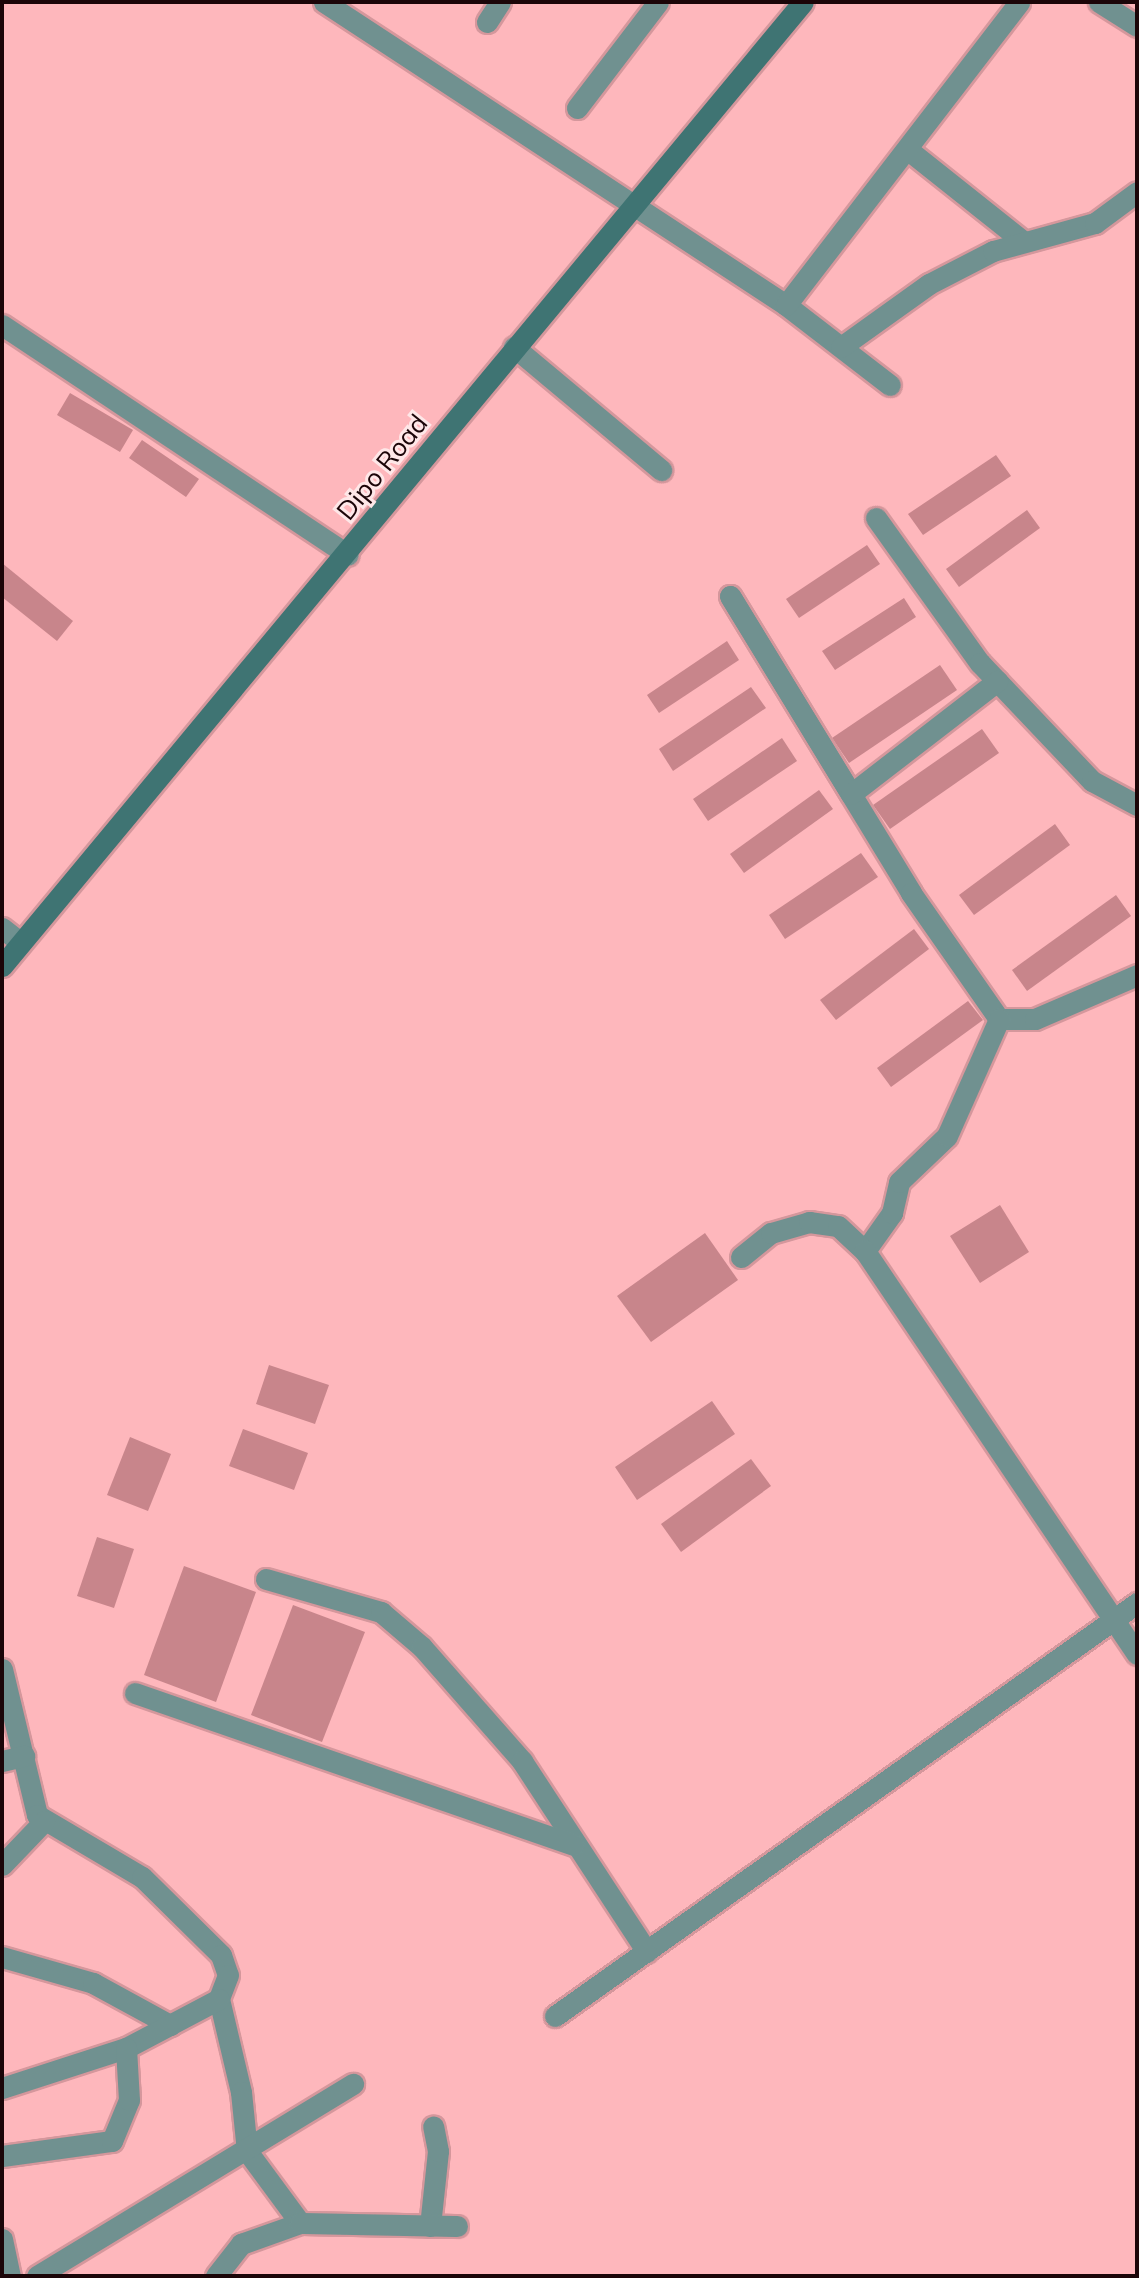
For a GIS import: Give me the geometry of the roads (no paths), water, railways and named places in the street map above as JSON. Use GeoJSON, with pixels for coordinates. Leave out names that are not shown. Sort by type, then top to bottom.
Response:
{"type":"FeatureCollection","features":[{"type":"Feature","properties":{"kind":"main road","name":"Dipo Road"},"geometry":{"type":"LineString","coordinates":[[2,965],[238,675],[348,555],[514,347],[803,2]]}},
{"type":"Feature","properties":{"kind":"street"},"geometry":{"type":"LineString","coordinates":[[324,2],[786,305],[891,384]]}},
{"type":"Feature","properties":{"kind":"street"},"geometry":{"type":"LineString","coordinates":[[487,22],[500,2]]}},
{"type":"Feature","properties":{"kind":"street"},"geometry":{"type":"LineString","coordinates":[[577,108],[658,2]]}},
{"type":"Feature","properties":{"kind":"street"},"geometry":{"type":"LineString","coordinates":[[786,305],[1019,2]]}},
{"type":"Feature","properties":{"kind":"street"},"geometry":{"type":"LineString","coordinates":[[1099,2],[1137,26]]}},
{"type":"Feature","properties":{"kind":"street"},"geometry":{"type":"LineString","coordinates":[[908,149],[1024,242]]}},
{"type":"Feature","properties":{"kind":"street"},"geometry":{"type":"LineString","coordinates":[[841,347],[929,284],[1024,242],[1095,223],[1137,192]]}},
{"type":"Feature","properties":{"kind":"street"},"geometry":{"type":"LineString","coordinates":[[2,325],[348,555]]}},
{"type":"Feature","properties":{"kind":"street"},"geometry":{"type":"LineString","coordinates":[[514,347],[661,470]]}},
{"type":"Feature","properties":{"kind":"street"},"geometry":{"type":"LineString","coordinates":[[876,517],[998,681],[1092,781],[1137,804]]}},
{"type":"Feature","properties":{"kind":"street"},"geometry":{"type":"LineString","coordinates":[[847,788],[730,596],[737,607],[847,788],[999,1019]]}},
{"type":"Feature","properties":{"kind":"street"},"geometry":{"type":"LineString","coordinates":[[847,788],[998,681]]}},
{"type":"Feature","properties":{"kind":"street"},"geometry":{"type":"LineString","coordinates":[[2,928],[21,943]]}},
{"type":"Feature","properties":{"kind":"street"},"geometry":{"type":"LineString","coordinates":[[999,1019],[1035,1019],[1137,975]]}},
{"type":"Feature","properties":{"kind":"street"},"geometry":{"type":"LineString","coordinates":[[865,1251],[892,1213],[900,1182],[947,1136],[999,1019]]}},
{"type":"Feature","properties":{"kind":"street"},"geometry":{"type":"LineString","coordinates":[[741,1257],[771,1233],[809,1222],[838,1226],[865,1251],[1137,1654]]}},
{"type":"Feature","properties":{"kind":"street"},"geometry":{"type":"LineString","coordinates":[[266,1579],[381,1612],[422,1647],[522,1761],[573,1846],[646,1952]]}},
{"type":"Feature","properties":{"kind":"street"},"geometry":{"type":"LineString","coordinates":[[555,2016],[1137,1603]]}},
{"type":"Feature","properties":{"kind":"street"},"geometry":{"type":"LineString","coordinates":[[2,1669],[24,1756],[31,1799],[44,1821],[88,1840],[187,1916],[225,1963],[228,1975],[219,1999],[242,2092],[247,2151],[300,2223]]}},
{"type":"Feature","properties":{"kind":"street"},"geometry":{"type":"LineString","coordinates":[[135,1693],[573,1846]]}},
{"type":"Feature","properties":{"kind":"street"},"geometry":{"type":"LineString","coordinates":[[2,1761],[24,1756]]}},
{"type":"Feature","properties":{"kind":"street"},"geometry":{"type":"LineString","coordinates":[[2,1865],[44,1821]]}},
{"type":"Feature","properties":{"kind":"street"},"geometry":{"type":"LineString","coordinates":[[2,1957],[93,1983],[170,2025]]}},
{"type":"Feature","properties":{"kind":"street"},"geometry":{"type":"LineString","coordinates":[[2,2088],[126,2048],[219,1999]]}},
{"type":"Feature","properties":{"kind":"street"},"geometry":{"type":"LineString","coordinates":[[2,2156],[112,2141],[129,2100],[126,2048]]}},
{"type":"Feature","properties":{"kind":"street"},"geometry":{"type":"LineString","coordinates":[[37,2276],[247,2151],[353,2084]]}},
{"type":"Feature","properties":{"kind":"street"},"geometry":{"type":"LineString","coordinates":[[430,2226],[438,2168],[433,2126]]}},
{"type":"Feature","properties":{"kind":"street"},"geometry":{"type":"LineString","coordinates":[[216,2276],[240,2244],[300,2223],[457,2226]]}},
{"type":"Feature","properties":{"kind":"street"},"geometry":{"type":"LineString","coordinates":[[2,2239],[10,2276]]}}]}
